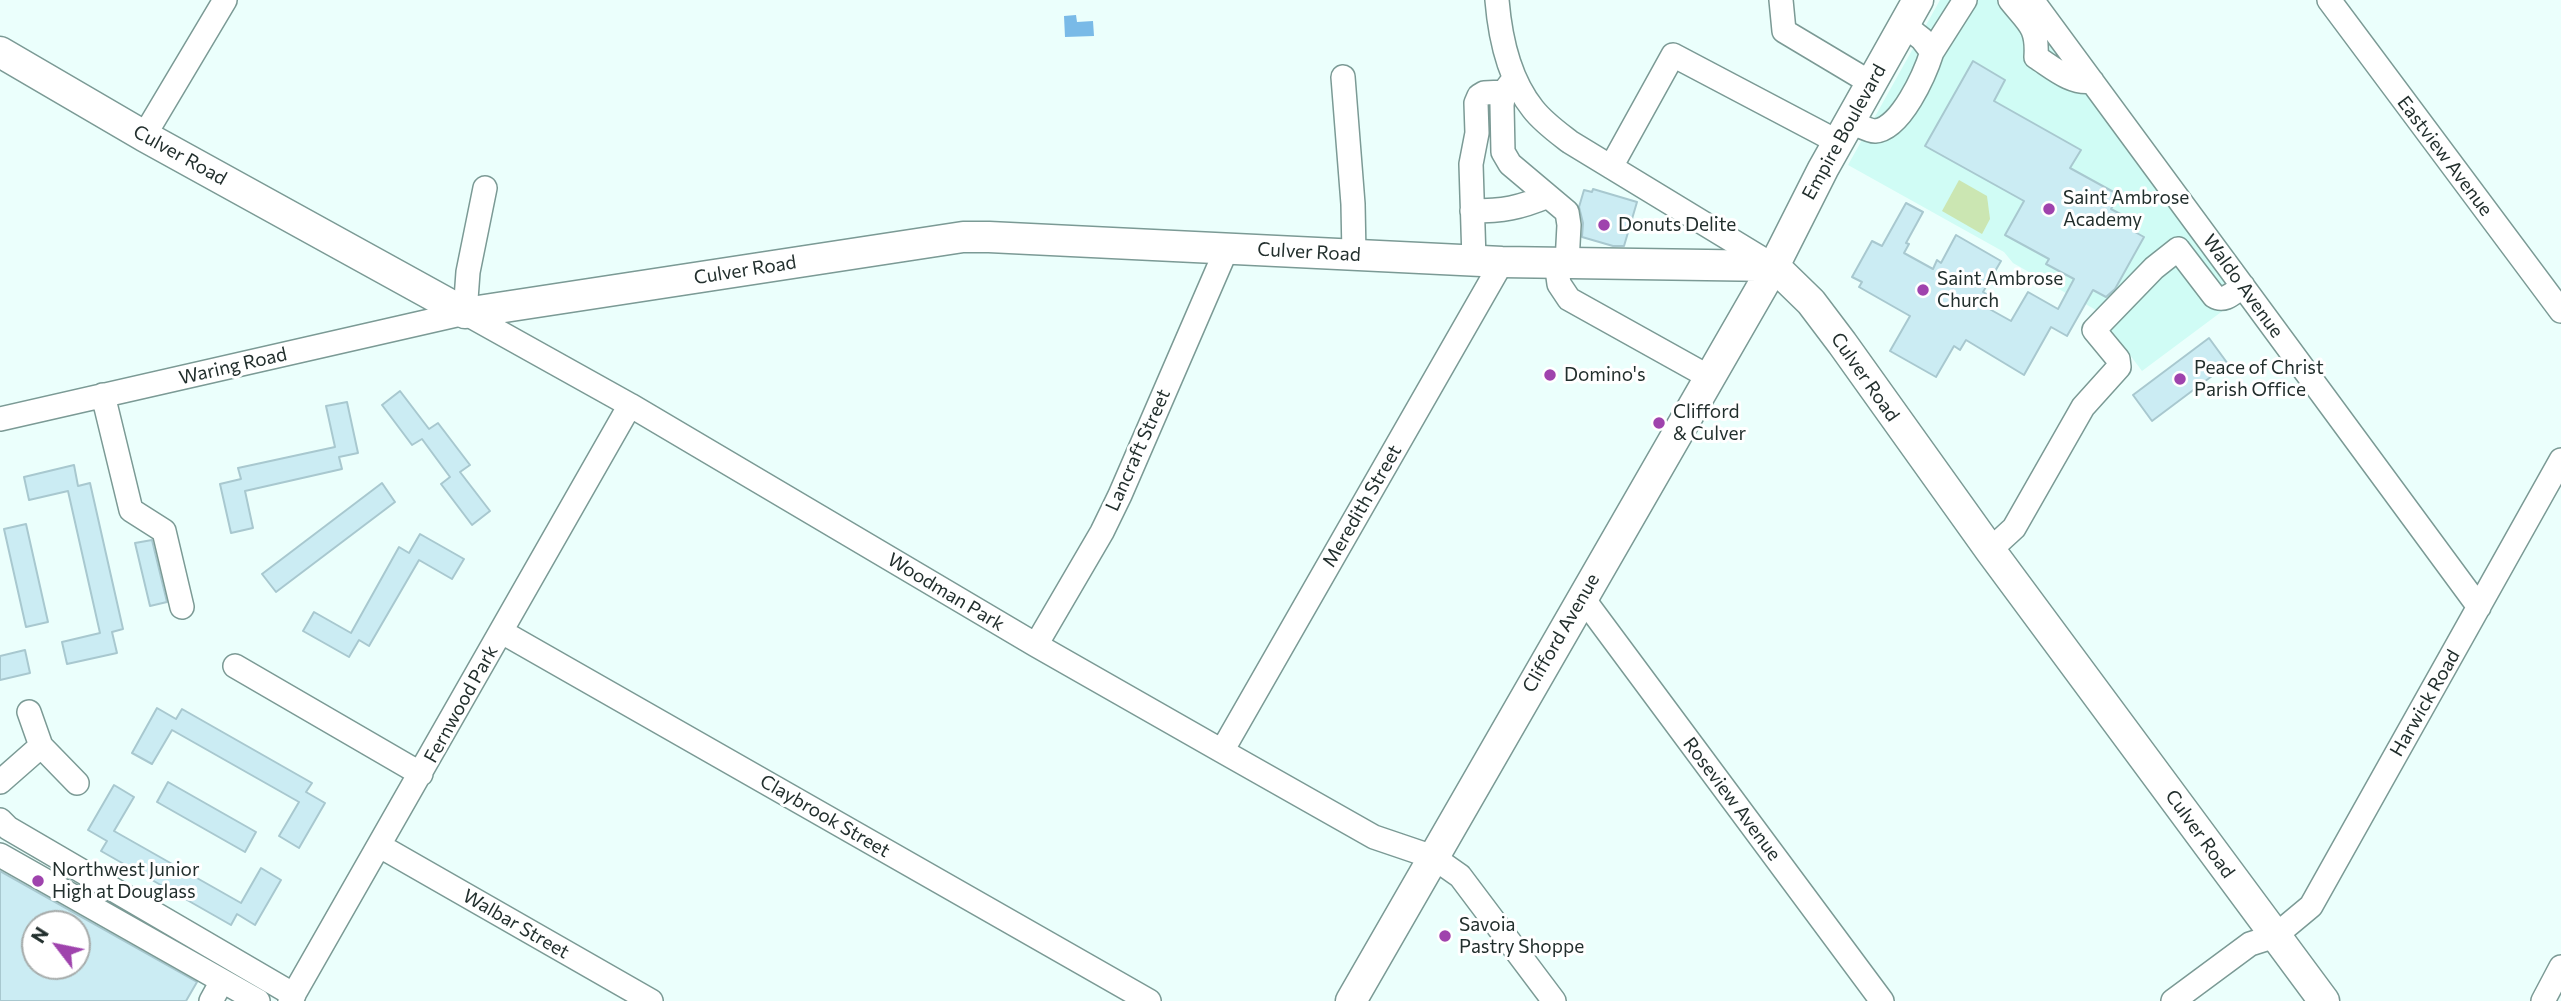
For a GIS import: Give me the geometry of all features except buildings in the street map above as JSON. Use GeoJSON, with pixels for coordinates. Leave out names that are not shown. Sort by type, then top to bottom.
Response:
{"type":"FeatureCollection","features":[{"type":"Feature","properties":{"kind":"main road","name":"Empire Boulevard"},"geometry":{"type":"LineString","coordinates":[[1774,265],[1790,231],[1911,12]]}},
{"type":"Feature","properties":{"kind":"main road","name":"Culver Road"},"geometry":{"type":"LineString","coordinates":[[0,52],[144,136],[465,313],[963,237],[1488,261],[1774,265],[1811,302],[1835,333],[1990,550],[2324,1001]]}},
{"type":"Feature","properties":{"kind":"main road","name":"Clifford Avenue"},"geometry":{"type":"LineString","coordinates":[[1351,1001],[1774,265]]}},
{"type":"Feature","properties":{"kind":"street"},"geometry":{"type":"LineString","coordinates":[[144,136],[225,0]]}},
{"type":"Feature","properties":{"kind":"street"},"geometry":{"type":"LineString","coordinates":[[1497,0],[1510,85],[1502,106],[1503,152],[1510,164],[1567,212],[1569,225],[1559,284],[1569,299],[1709,377]]}},
{"type":"Feature","properties":{"kind":"street"},"geometry":{"type":"LineString","coordinates":[[1781,0],[1784,31],[1871,83]]}},
{"type":"Feature","properties":{"kind":"street"},"geometry":{"type":"LineString","coordinates":[[1611,167],[1673,55],[1844,132],[1884,128],[1895,119],[1965,0]]}},
{"type":"Feature","properties":{"kind":"street"},"geometry":{"type":"LineString","coordinates":[[2010,0],[2033,29],[2037,38],[2036,57],[2072,79],[2082,83],[2092,81]]}},
{"type":"Feature","properties":{"kind":"street","name":"Waldo Avenue"},"geometry":{"type":"LineString","coordinates":[[2032,0],[2479,607]]}},
{"type":"Feature","properties":{"kind":"street","name":"Eastview Avenue"},"geometry":{"type":"LineString","coordinates":[[2329,0],[2561,311]]}},
{"type":"Feature","properties":{"kind":"street"},"geometry":{"type":"LineString","coordinates":[[1911,12],[1932,52]]}},
{"type":"Feature","properties":{"kind":"street"},"geometry":{"type":"LineString","coordinates":[[1343,76],[1353,204],[1354,255]]}},
{"type":"Feature","properties":{"kind":"street"},"geometry":{"type":"LineString","coordinates":[[1510,85],[1550,127],[1570,142],[1774,265]]}},
{"type":"Feature","properties":{"kind":"street"},"geometry":{"type":"LineString","coordinates":[[1488,261],[1472,211],[1471,164],[1477,133],[1476,103],[1484,93],[1510,85]]}},
{"type":"Feature","properties":{"kind":"street"},"geometry":{"type":"LineString","coordinates":[[465,313],[468,272],[485,188]]}},
{"type":"Feature","properties":{"kind":"street"},"geometry":{"type":"LineString","coordinates":[[1472,211],[1518,208],[1548,196]]}},
{"type":"Feature","properties":{"kind":"street"},"geometry":{"type":"LineString","coordinates":[[1990,550],[2014,528],[2083,407],[2119,367],[2118,359],[2094,330],[2154,268],[2202,230]]}},
{"type":"Feature","properties":{"kind":"street","name":"Lancraft Street"},"geometry":{"type":"LineString","coordinates":[[1036,645],[1114,508],[1227,248]]}},
{"type":"Feature","properties":{"kind":"street"},"geometry":{"type":"LineString","coordinates":[[2178,249],[2219,299],[2243,286]]}},
{"type":"Feature","properties":{"kind":"street","name":"Meredith Street"},"geometry":{"type":"LineString","coordinates":[[1222,751],[1488,261]]}},
{"type":"Feature","properties":{"kind":"street","name":"Waring Road"},"geometry":{"type":"LineString","coordinates":[[10,416],[465,313]]}},
{"type":"Feature","properties":{"kind":"street","name":"Woodman Park"},"geometry":{"type":"LineString","coordinates":[[465,313],[630,405],[1036,645],[1374,837],[1433,857],[1461,876],[1554,1001]]}},
{"type":"Feature","properties":{"kind":"street"},"geometry":{"type":"LineString","coordinates":[[103,395],[131,510],[164,531],[182,607]]}},
{"type":"Feature","properties":{"kind":"street"},"geometry":{"type":"LineString","coordinates":[[0,402],[10,416]]}},
{"type":"Feature","properties":{"kind":"street","name":"Fernwood Park"},"geometry":{"type":"LineString","coordinates":[[292,998],[630,405]]}},
{"type":"Feature","properties":{"kind":"street","name":"Harwick Road"},"geometry":{"type":"LineString","coordinates":[[2173,1001],[2250,944],[2276,936],[2311,906],[2561,460]]}},
{"type":"Feature","properties":{"kind":"street","name":"Roseview Avenue"},"geometry":{"type":"LineString","coordinates":[[1582,597],[1882,1001]]}},
{"type":"Feature","properties":{"kind":"street","name":"Claybrook Street"},"geometry":{"type":"LineString","coordinates":[[502,632],[1149,1001]]}},
{"type":"Feature","properties":{"kind":"street"},"geometry":{"type":"LineString","coordinates":[[235,666],[421,774]]}},
{"type":"Feature","properties":{"kind":"street"},"geometry":{"type":"LineString","coordinates":[[29,712],[41,746],[77,783]]}},
{"type":"Feature","properties":{"kind":"street"},"geometry":{"type":"LineString","coordinates":[[0,782],[41,746]]}},
{"type":"Feature","properties":{"kind":"street"},"geometry":{"type":"LineString","coordinates":[[0,820],[8,828],[292,998]]}},
{"type":"Feature","properties":{"kind":"street","name":"Walbar Street"},"geometry":{"type":"LineString","coordinates":[[380,846],[651,1001]]}},
{"type":"Feature","properties":{"kind":"street"},"geometry":{"type":"LineString","coordinates":[[0,855],[216,991],[258,1001]]}},
{"type":"Feature","properties":{"kind":"street"},"geometry":{"type":"LineString","coordinates":[[2543,1001],[2561,967]]}},
{"type":"Feature","properties":{"kind":"shaded area","name":"Saint Ambrose Academy"},"geometry":{"type":"Polygon","coordinates":[[[1940,0],[2016,0],[2240,298],[2142,371],[2096,310],[2013,263],[2004,252],[1848,165],[1940,0]]]}},
{"type":"Feature","properties":{"kind":"green space"},"geometry":{"type":"Polygon","coordinates":[[[1959,180],[1987,196],[1990,219],[1982,234],[1942,211],[1959,180]]]}},
{"type":"Feature","properties":{"kind":"water"},"geometry":{"type":"Polygon","coordinates":[[[1076,15],[1077,22],[1093,21],[1094,36],[1065,37],[1064,16],[1076,15]]]}},
{"type":"Feature","properties":{"kind":"place","name":"Saint Ambrose Academy"},"geometry":{"type":"Point","coordinates":[2049,209]}},
{"type":"Feature","properties":{"kind":"place","name":"Donuts Delite"},"geometry":{"type":"Point","coordinates":[1604,225]}},
{"type":"Feature","properties":{"kind":"place","name":"Saint Ambrose Church"},"geometry":{"type":"Point","coordinates":[1923,290]}},
{"type":"Feature","properties":{"kind":"place","name":"Domino's"},"geometry":{"type":"Point","coordinates":[1550,375]}},
{"type":"Feature","properties":{"kind":"place","name":"Peace of Christ Parish Office"},"geometry":{"type":"Point","coordinates":[2180,379]}},
{"type":"Feature","properties":{"kind":"place","name":"Clifford & Culver"},"geometry":{"type":"Point","coordinates":[1659,423]}},
{"type":"Feature","properties":{"kind":"place","name":"Northwest Junior High at Douglass"},"geometry":{"type":"Point","coordinates":[38,881]}},
{"type":"Feature","properties":{"kind":"place","name":"Savoia Pastry Shoppe"},"geometry":{"type":"Point","coordinates":[1445,936]}}]}
